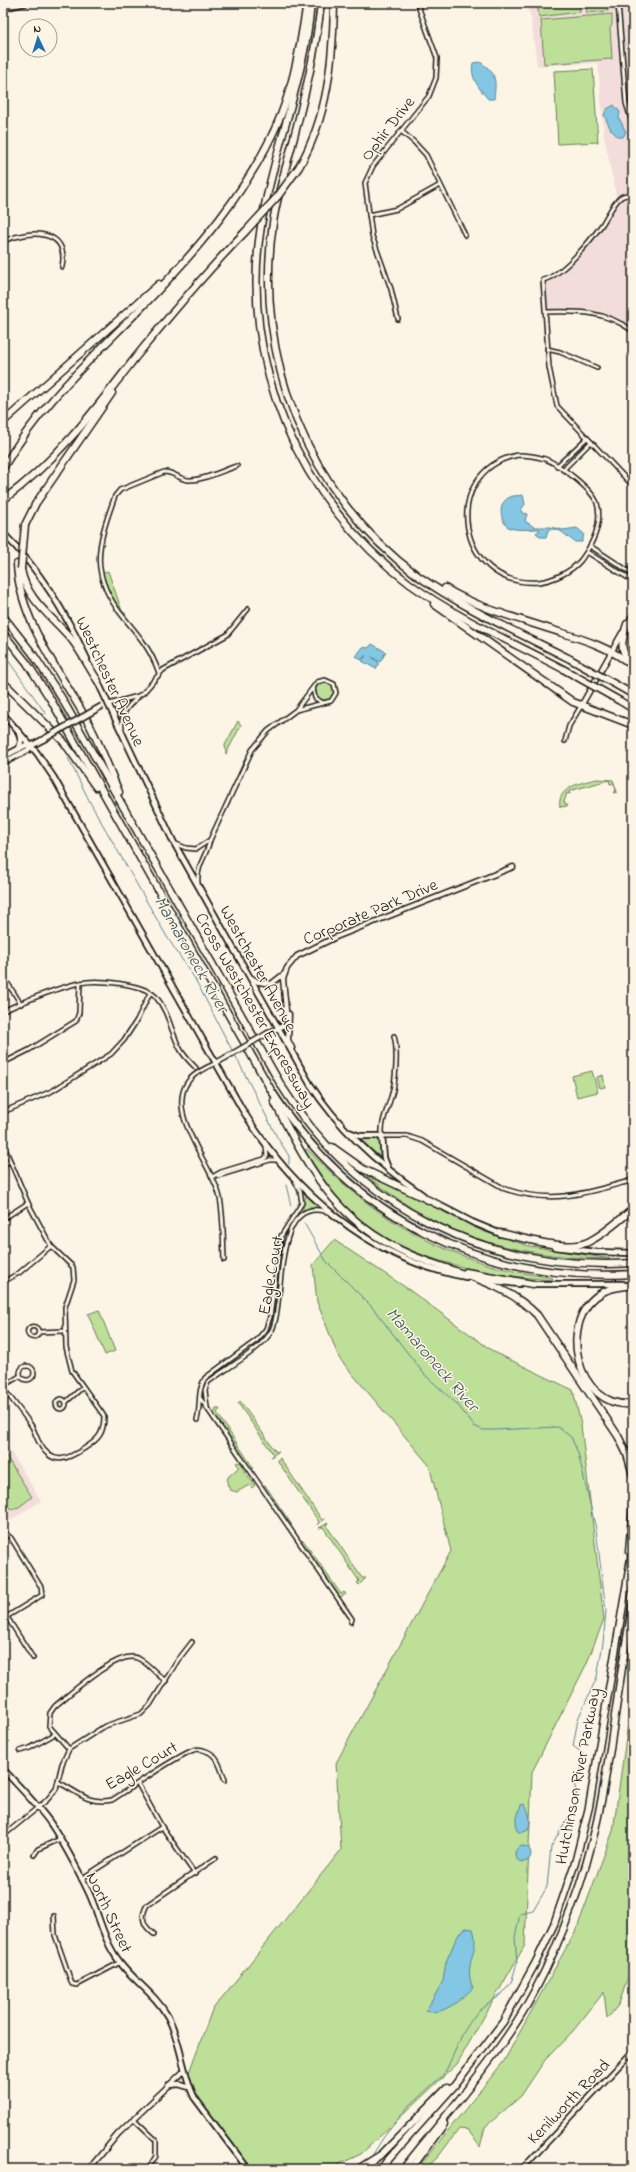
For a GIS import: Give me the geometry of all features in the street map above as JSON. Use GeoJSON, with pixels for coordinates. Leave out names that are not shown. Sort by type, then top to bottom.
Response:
{"type":"FeatureCollection","features":[{"type":"Feature","properties":{"kind":"highway"},"geometry":{"type":"LineString","coordinates":[[3,468],[28,430],[50,402],[179,266],[232,200],[260,156],[274,129],[294,73],[307,3]]}},
{"type":"Feature","properties":{"kind":"highway"},"geometry":{"type":"LineString","coordinates":[[311,3],[301,61],[269,188],[260,232],[257,291],[262,342],[270,379],[281,414],[293,442],[310,474],[350,529],[376,556],[425,598],[567,698],[581,706],[633,725]]}},
{"type":"Feature","properties":{"kind":"highway"},"geometry":{"type":"LineString","coordinates":[[321,3],[310,71],[272,228],[269,286],[273,337],[289,401],[302,435],[335,492],[358,520],[405,566],[455,599],[570,659],[633,695]]}},
{"type":"Feature","properties":{"kind":"highway"},"geometry":{"type":"LineString","coordinates":[[3,500],[54,457],[176,308],[278,196],[299,168],[316,133],[326,98],[332,47],[334,3]]}},
{"type":"Feature","properties":{"kind":"highway"},"geometry":{"type":"LineString","coordinates":[[3,422],[179,266]]}},
{"type":"Feature","properties":{"kind":"highway"},"geometry":{"type":"LineString","coordinates":[[121,377],[107,402],[36,504],[25,525],[19,567],[20,589],[30,618],[94,732],[130,818]]}},
{"type":"Feature","properties":{"kind":"highway"},"geometry":{"type":"LineString","coordinates":[[3,417],[15,410]]}},
{"type":"Feature","properties":{"kind":"highway"},"geometry":{"type":"LineString","coordinates":[[405,566],[473,603],[597,644],[620,656],[633,665]]}},
{"type":"Feature","properties":{"kind":"highway"},"geometry":{"type":"LineString","coordinates":[[19,567],[31,596],[72,640],[98,682]]}},
{"type":"Feature","properties":{"kind":"highway"},"geometry":{"type":"LineString","coordinates":[[404,580],[454,612],[563,669],[633,709]]}},
{"type":"Feature","properties":{"kind":"highway","name":"Cross Westchester Expressway"},"geometry":{"type":"LineString","coordinates":[[3,616],[25,642],[54,684],[277,1079],[314,1132],[345,1164],[384,1196],[421,1219],[460,1238],[503,1252],[546,1261],[583,1264],[633,1264]]}},
{"type":"Feature","properties":{"kind":"highway"},"geometry":{"type":"LineString","coordinates":[[627,624],[622,647],[624,654],[633,665]]}},
{"type":"Feature","properties":{"kind":"highway","name":"Cross Westchester Expressway"},"geometry":{"type":"LineString","coordinates":[[3,633],[47,694],[253,1058],[287,1115],[325,1160],[364,1195],[407,1224],[460,1249],[516,1266],[575,1275],[633,1274]]}},
{"type":"Feature","properties":{"kind":"highway"},"geometry":{"type":"LineString","coordinates":[[3,682],[67,746],[119,821]]}},
{"type":"Feature","properties":{"kind":"highway"},"geometry":{"type":"LineString","coordinates":[[253,1058],[308,1164],[322,1186],[341,1209],[363,1228],[381,1240],[405,1252],[447,1267],[513,1295],[531,1308],[543,1322],[618,1436],[627,1454],[633,1475]]}},
{"type":"Feature","properties":{"kind":"highway"},"geometry":{"type":"LineString","coordinates":[[314,1132],[352,1162],[396,1186],[439,1205]]}},
{"type":"Feature","properties":{"kind":"highway"},"geometry":{"type":"LineString","coordinates":[[500,1233],[557,1244],[578,1245],[597,1237],[633,1209]]}},
{"type":"Feature","properties":{"kind":"highway"},"geometry":{"type":"LineString","coordinates":[[447,1267],[533,1284]]}},
{"type":"Feature","properties":{"kind":"highway"},"geometry":{"type":"LineString","coordinates":[[633,1284],[608,1290],[593,1299],[580,1319],[576,1339],[580,1363],[595,1390],[611,1401],[633,1404]]}},
{"type":"Feature","properties":{"kind":"highway"},"geometry":{"type":"LineString","coordinates":[[624,1595],[633,1506]]}},
{"type":"Feature","properties":{"kind":"highway","name":"Hutchinson River Parkway"},"geometry":{"type":"LineString","coordinates":[[380,2169],[454,2086],[503,2022],[536,1962],[554,1924],[572,1872],[588,1807],[633,1546]]}},
{"type":"Feature","properties":{"kind":"highway","name":"Hutchinson River Parkway"},"geometry":{"type":"LineString","coordinates":[[403,2169],[469,2087],[506,2038],[523,2010],[564,1928],[580,1883],[597,1815],[633,1605]]}},
{"type":"Feature","properties":{"kind":"highway"},"geometry":{"type":"LineString","coordinates":[[358,2169],[374,2160],[446,2089],[481,2051]]}},
{"type":"Feature","properties":{"kind":"highway"},"geometry":{"type":"LineString","coordinates":[[411,2169],[469,2087]]}},
{"type":"Feature","properties":{"kind":"main road"},"geometry":{"type":"LineString","coordinates":[[3,8],[25,3]]}},
{"type":"Feature","properties":{"kind":"main road","name":"Westchester Avenue"},"geometry":{"type":"LineString","coordinates":[[3,533],[31,564],[69,620],[174,843],[302,1071],[322,1102],[346,1130],[390,1171],[439,1205],[472,1222],[500,1233],[566,1249],[633,1253]]}},
{"type":"Feature","properties":{"kind":"main road"},"geometry":{"type":"LineString","coordinates":[[3,763],[28,750],[31,746],[102,706],[109,704]]}},
{"type":"Feature","properties":{"kind":"main road"},"geometry":{"type":"LineString","coordinates":[[3,714],[31,746],[58,784],[216,1063],[266,1146],[295,1181],[330,1212],[368,1239],[400,1256],[443,1272],[476,1279],[533,1284],[633,1284]]}},
{"type":"Feature","properties":{"kind":"main road"},"geometry":{"type":"LineString","coordinates":[[19,732],[21,741],[19,749]]}},
{"type":"Feature","properties":{"kind":"main road"},"geometry":{"type":"LineString","coordinates":[[3,757],[26,745],[31,746]]}},
{"type":"Feature","properties":{"kind":"main road"},"geometry":{"type":"LineString","coordinates":[[346,1130],[360,1136],[382,1136],[384,1158],[390,1171]]}},
{"type":"Feature","properties":{"kind":"main road","name":"North Street"},"geometry":{"type":"LineString","coordinates":[[3,1769],[38,1808],[60,1839],[89,1894],[106,1939],[120,1963],[162,2007],[175,2035],[189,2087],[203,2110],[248,2169]]}},
{"type":"Feature","properties":{"kind":"main road"},"geometry":{"type":"LineString","coordinates":[[169,2086],[179,2084],[189,2087]]}},
{"type":"Feature","properties":{"kind":"street","name":"Ophir Drive"},"geometry":{"type":"LineString","coordinates":[[398,319],[392,288],[375,246],[365,183],[368,174],[429,96],[436,78],[436,58],[434,48],[417,3]]}},
{"type":"Feature","properties":{"kind":"street"},"geometry":{"type":"LineString","coordinates":[[618,3],[627,108],[633,126]]}},
{"type":"Feature","properties":{"kind":"street"},"geometry":{"type":"LineString","coordinates":[[401,131],[426,155],[464,235]]}},
{"type":"Feature","properties":{"kind":"street"},"geometry":{"type":"LineString","coordinates":[[369,215],[398,209],[440,185]]}},
{"type":"Feature","properties":{"kind":"street"},"geometry":{"type":"LineString","coordinates":[[633,194],[621,197],[617,200],[601,226],[585,246],[558,273],[549,279],[543,280],[548,349],[554,397],[557,406],[633,486]]}},
{"type":"Feature","properties":{"kind":"street"},"geometry":{"type":"LineString","coordinates":[[3,241],[16,236],[32,234],[55,239],[61,245],[64,254],[62,267]]}},
{"type":"Feature","properties":{"kind":"street"},"geometry":{"type":"LineString","coordinates":[[546,312],[576,311],[591,313],[612,318],[633,332]]}},
{"type":"Feature","properties":{"kind":"street"},"geometry":{"type":"LineString","coordinates":[[548,349],[560,352],[597,368]]}},
{"type":"Feature","properties":{"kind":"street"},"geometry":{"type":"LineString","coordinates":[[557,466],[587,438]]}},
{"type":"Feature","properties":{"kind":"street"},"geometry":{"type":"LineString","coordinates":[[563,470],[591,442]]}},
{"type":"Feature","properties":{"kind":"street"},"geometry":{"type":"LineString","coordinates":[[532,455],[557,466],[586,489],[597,504],[598,524],[587,552],[569,571],[557,577],[530,582],[517,581],[492,569],[474,549],[469,536],[467,509],[470,496],[480,478],[494,464],[507,458],[532,455]]}},
{"type":"Feature","properties":{"kind":"street"},"geometry":{"type":"LineString","coordinates":[[159,673],[147,645],[108,598],[100,576],[98,560],[101,544],[115,496],[120,490],[164,472],[171,472],[189,480],[197,479],[237,466]]}},
{"type":"Feature","properties":{"kind":"street"},"geometry":{"type":"LineString","coordinates":[[590,546],[633,574]]}},
{"type":"Feature","properties":{"kind":"street"},"geometry":{"type":"LineString","coordinates":[[587,552],[633,581]]}},
{"type":"Feature","properties":{"kind":"street"},"geometry":{"type":"LineString","coordinates":[[123,736],[121,723],[124,711],[143,693],[159,673],[227,635],[248,609]]}},
{"type":"Feature","properties":{"kind":"street"},"geometry":{"type":"LineString","coordinates":[[565,741],[569,726],[633,614]]}},
{"type":"Feature","properties":{"kind":"street"},"geometry":{"type":"LineString","coordinates":[[198,884],[198,868],[209,847],[210,840],[252,750],[268,731],[296,710],[317,682],[323,680],[330,681],[335,686],[336,693],[334,699],[296,710]]}},
{"type":"Feature","properties":{"kind":"street"},"geometry":{"type":"LineString","coordinates":[[314,688],[315,698],[323,703]]}},
{"type":"Feature","properties":{"kind":"street"},"geometry":{"type":"LineString","coordinates":[[109,704],[123,701],[143,693]]}},
{"type":"Feature","properties":{"kind":"street"},"geometry":{"type":"LineString","coordinates":[[174,843],[181,847],[196,850],[210,840]]}},
{"type":"Feature","properties":{"kind":"street","name":"Corporate Park Drive"},"geometry":{"type":"LineString","coordinates":[[284,974],[292,961],[312,948],[513,867]]}},
{"type":"Feature","properties":{"kind":"street"},"geometry":{"type":"LineString","coordinates":[[249,976],[258,982],[266,984],[275,982],[284,974]]}},
{"type":"Feature","properties":{"kind":"street"},"geometry":{"type":"LineString","coordinates":[[284,974],[282,988],[290,1016],[288,1040],[302,1071]]}},
{"type":"Feature","properties":{"kind":"street"},"geometry":{"type":"LineString","coordinates":[[3,976],[21,1004]]}},
{"type":"Feature","properties":{"kind":"street"},"geometry":{"type":"LineString","coordinates":[[3,1062],[29,1050],[76,1021],[79,1013],[80,983]]}},
{"type":"Feature","properties":{"kind":"street"},"geometry":{"type":"LineString","coordinates":[[3,1011],[80,983],[112,983],[133,986],[156,997],[165,1012],[181,1051],[196,1068]]}},
{"type":"Feature","properties":{"kind":"street"},"geometry":{"type":"LineString","coordinates":[[3,1112],[52,1091],[111,1054],[124,1040],[137,1020],[150,993]]}},
{"type":"Feature","properties":{"kind":"street"},"geometry":{"type":"LineString","coordinates":[[224,1260],[220,1195],[186,1124],[181,1101],[184,1090],[190,1078],[268,1033],[283,1026],[287,1020],[286,1004]]}},
{"type":"Feature","properties":{"kind":"street"},"geometry":{"type":"LineString","coordinates":[[394,1036],[396,1052],[394,1082],[391,1098],[383,1118],[382,1136],[407,1136],[422,1141],[505,1189],[517,1192],[547,1197],[568,1197],[633,1180]]}},
{"type":"Feature","properties":{"kind":"street"},"geometry":{"type":"LineString","coordinates":[[3,1144],[28,1203],[51,1246],[71,1264],[74,1272],[74,1280],[65,1308],[64,1331],[70,1363],[83,1387],[104,1416],[103,1432],[96,1440],[69,1458],[59,1459],[47,1453],[30,1424],[3,1387],[20,1376],[23,1368],[30,1367],[33,1370],[34,1374],[30,1380],[23,1379],[20,1376]]}},
{"type":"Feature","properties":{"kind":"street"},"geometry":{"type":"LineString","coordinates":[[212,1177],[221,1172],[264,1159],[267,1156],[266,1146]]}},
{"type":"Feature","properties":{"kind":"street"},"geometry":{"type":"LineString","coordinates":[[212,1177],[270,1160],[277,1160]]}},
{"type":"Feature","properties":{"kind":"street"},"geometry":{"type":"LineString","coordinates":[[3,1165],[10,1161]]}},
{"type":"Feature","properties":{"kind":"street","name":"Eagle Court"},"geometry":{"type":"LineString","coordinates":[[197,1420],[200,1387],[206,1378],[257,1340],[268,1323],[281,1236],[302,1203],[300,1191],[295,1181]]}},
{"type":"Feature","properties":{"kind":"street"},"geometry":{"type":"LineString","coordinates":[[3,1219],[28,1203]]}},
{"type":"Feature","properties":{"kind":"street","name":"Eagle Court"},"geometry":{"type":"LineString","coordinates":[[209,1412],[204,1394],[208,1382],[260,1345],[272,1330],[276,1316],[285,1244],[291,1229],[308,1211],[318,1209],[330,1212]]}},
{"type":"Feature","properties":{"kind":"street"},"geometry":{"type":"LineString","coordinates":[[3,1282],[20,1273],[51,1246]]}},
{"type":"Feature","properties":{"kind":"street"},"geometry":{"type":"LineString","coordinates":[[39,1332],[64,1331]]}},
{"type":"Feature","properties":{"kind":"street"},"geometry":{"type":"LineString","coordinates":[[66,1402],[83,1387]]}},
{"type":"Feature","properties":{"kind":"street","name":"Eagle Court"},"geometry":{"type":"LineString","coordinates":[[200,1398],[352,1619],[352,1622]]}},
{"type":"Feature","properties":{"kind":"street"},"geometry":{"type":"LineString","coordinates":[[3,1619],[42,1595],[41,1587],[11,1538],[5,1533]]}},
{"type":"Feature","properties":{"kind":"street"},"geometry":{"type":"LineString","coordinates":[[7,1617],[32,1658]]}},
{"type":"Feature","properties":{"kind":"street"},"geometry":{"type":"LineString","coordinates":[[3,1836],[38,1808],[56,1789],[62,1764],[69,1748],[106,1726],[141,1714],[150,1705],[192,1642]]}},
{"type":"Feature","properties":{"kind":"street"},"geometry":{"type":"LineString","coordinates":[[69,1748],[49,1726],[50,1713],[55,1706],[119,1659],[132,1657],[139,1658],[156,1675],[166,1681]]}},
{"type":"Feature","properties":{"kind":"street"},"geometry":{"type":"LineString","coordinates":[[20,1751],[30,1748],[55,1734]]}},
{"type":"Feature","properties":{"kind":"street","name":"Eagle Court"},"geometry":{"type":"LineString","coordinates":[[58,1782],[91,1801],[100,1802],[112,1800],[178,1759],[192,1751],[200,1749],[216,1758],[225,1780]]}},
{"type":"Feature","properties":{"kind":"street"},"geometry":{"type":"LineString","coordinates":[[138,1784],[162,1827],[195,1874]]}},
{"type":"Feature","properties":{"kind":"street"},"geometry":{"type":"LineString","coordinates":[[81,1879],[162,1827]]}},
{"type":"Feature","properties":{"kind":"street"},"geometry":{"type":"LineString","coordinates":[[34,1855],[38,1848],[60,1839]]}},
{"type":"Feature","properties":{"kind":"street"},"geometry":{"type":"LineString","coordinates":[[154,1934],[147,1929],[143,1921],[142,1913],[147,1905],[195,1874],[216,1858]]}},
{"type":"Feature","properties":{"kind":"street"},"geometry":{"type":"LineString","coordinates":[[54,1916],[55,1935],[72,1984],[77,1985],[120,1963]]}},
{"type":"Feature","properties":{"kind":"street","name":"Kenilworth Road"},"geometry":{"type":"LineString","coordinates":[[522,2169],[633,2051]]}},
{"type":"Feature","properties":{"kind":"street"},"geometry":{"type":"LineString","coordinates":[[89,2169],[134,2119],[184,2072]]}},
{"type":"Feature","properties":{"kind":"street"},"geometry":{"type":"LineString","coordinates":[[134,2119],[156,2140],[156,2156],[148,2169]]}},
{"type":"Feature","properties":{"kind":"shaded area"},"geometry":{"type":"Polygon","coordinates":[[[526,3],[633,3],[633,331],[612,318],[591,313],[546,312],[543,280],[558,273],[585,246],[601,226],[617,200],[604,136],[598,63],[537,66],[531,18],[526,3]]]}},
{"type":"Feature","properties":{"kind":"shaded area"},"geometry":{"type":"Polygon","coordinates":[[[3,1439],[41,1501],[3,1525],[3,1439]]]}},
{"type":"Feature","properties":{"kind":"green space"},"geometry":{"type":"Polygon","coordinates":[[[537,3],[579,3],[580,12],[539,17],[537,3]]]}},
{"type":"Feature","properties":{"kind":"green space"},"geometry":{"type":"Polygon","coordinates":[[[586,3],[607,3],[608,11],[587,13],[586,3]]]}},
{"type":"Feature","properties":{"kind":"green space"},"geometry":{"type":"Polygon","coordinates":[[[612,14],[612,25],[610,28],[612,59],[544,64],[541,20],[612,14]]]}},
{"type":"Feature","properties":{"kind":"green space"},"geometry":{"type":"Polygon","coordinates":[[[593,69],[598,142],[558,144],[554,71],[593,69]]]}},
{"type":"Feature","properties":{"kind":"green space"},"geometry":{"type":"Polygon","coordinates":[[[108,571],[122,611],[126,614],[124,615],[107,589],[102,573],[108,571]]]}},
{"type":"Feature","properties":{"kind":"green space"},"geometry":{"type":"Polygon","coordinates":[[[325,682],[331,685],[334,691],[331,697],[325,700],[319,697],[316,691],[319,685],[325,682]]]}},
{"type":"Feature","properties":{"kind":"green space"},"geometry":{"type":"Polygon","coordinates":[[[238,721],[241,725],[226,754],[225,745],[238,721]]]}},
{"type":"Feature","properties":{"kind":"green space"},"geometry":{"type":"Polygon","coordinates":[[[597,779],[613,780],[614,783],[610,784],[609,780],[569,791],[570,794],[567,793],[564,802],[567,806],[560,807],[560,800],[566,790],[578,784],[597,779]]]}},
{"type":"Feature","properties":{"kind":"green space"},"geometry":{"type":"Polygon","coordinates":[[[592,1071],[598,1092],[577,1097],[572,1076],[592,1071]]]}},
{"type":"Feature","properties":{"kind":"green space"},"geometry":{"type":"Polygon","coordinates":[[[603,1075],[605,1087],[600,1088],[597,1077],[603,1075]]]}},
{"type":"Feature","properties":{"kind":"green space"},"geometry":{"type":"Polygon","coordinates":[[[359,1138],[378,1138],[381,1140],[380,1157],[359,1138]]]}},
{"type":"Feature","properties":{"kind":"green space"},"geometry":{"type":"Polygon","coordinates":[[[307,1149],[347,1187],[389,1218],[411,1232],[460,1255],[511,1270],[553,1278],[552,1280],[502,1275],[452,1264],[427,1257],[381,1235],[353,1213],[332,1191],[309,1157],[305,1150],[307,1149]]]}},
{"type":"Feature","properties":{"kind":"green space"},"geometry":{"type":"Polygon","coordinates":[[[368,1174],[482,1231],[529,1246],[612,1259],[557,1256],[529,1252],[475,1238],[449,1228],[425,1216],[388,1192],[367,1176],[368,1174]]]}},
{"type":"Feature","properties":{"kind":"green space"},"geometry":{"type":"Polygon","coordinates":[[[306,1195],[317,1206],[310,1207],[302,1212],[306,1195]]]}},
{"type":"Feature","properties":{"kind":"green space"},"geometry":{"type":"Polygon","coordinates":[[[334,1240],[408,1289],[494,1352],[573,1390],[581,1425],[604,1619],[587,1663],[532,1772],[525,1945],[457,2064],[361,2154],[329,2169],[252,2169],[197,2097],[188,2075],[212,2010],[341,1850],[336,1763],[451,1551],[429,1465],[339,1358],[317,1302],[313,1265],[334,1240]]]}},
{"type":"Feature","properties":{"kind":"green space"},"geometry":{"type":"Polygon","coordinates":[[[99,1310],[115,1351],[105,1355],[88,1314],[99,1310]]]}},
{"type":"Feature","properties":{"kind":"green space"},"geometry":{"type":"Polygon","coordinates":[[[240,1401],[276,1452],[279,1451],[271,1457],[273,1454],[238,1403],[240,1401]]]}},
{"type":"Feature","properties":{"kind":"green space"},"geometry":{"type":"Polygon","coordinates":[[[216,1409],[220,1409],[217,1413],[254,1469],[251,1469],[214,1414],[216,1409]]]}},
{"type":"Feature","properties":{"kind":"green space"},"geometry":{"type":"Polygon","coordinates":[[[3,1451],[32,1497],[19,1507],[11,1509],[3,1504],[3,1451]]]}},
{"type":"Feature","properties":{"kind":"green space"},"geometry":{"type":"Polygon","coordinates":[[[280,1458],[322,1520],[325,1519],[317,1525],[319,1522],[277,1460],[280,1458]]]}},
{"type":"Feature","properties":{"kind":"green space"},"geometry":{"type":"Polygon","coordinates":[[[236,1463],[242,1463],[244,1471],[255,1485],[252,1488],[249,1485],[237,1492],[230,1490],[227,1483],[228,1477],[239,1467],[236,1463]]]}},
{"type":"Feature","properties":{"kind":"green space"},"geometry":{"type":"Polygon","coordinates":[[[265,1485],[292,1525],[264,1487],[265,1485]]]}},
{"type":"Feature","properties":{"kind":"green space"},"geometry":{"type":"Polygon","coordinates":[[[328,1523],[326,1525],[362,1578],[366,1578],[359,1585],[357,1583],[359,1581],[323,1527],[319,1528],[328,1523]]]}},
{"type":"Feature","properties":{"kind":"green space"},"geometry":{"type":"Polygon","coordinates":[[[303,1540],[341,1594],[344,1592],[346,1594],[341,1597],[338,1596],[301,1542],[303,1540]]]}},
{"type":"Feature","properties":{"kind":"green space"},"geometry":{"type":"Polygon","coordinates":[[[633,1687],[633,1962],[619,2004],[607,2019],[604,1992],[573,2031],[545,2060],[521,2096],[485,2127],[480,2147],[468,2130],[459,2129],[438,2157],[425,2169],[417,2169],[504,2061],[577,1928],[613,1831],[633,1687]]]}},
{"type":"Feature","properties":{"kind":"water"},"geometry":{"type":"Polygon","coordinates":[[[480,62],[490,70],[494,78],[494,99],[488,99],[474,78],[472,68],[473,63],[480,62]]]}},
{"type":"Feature","properties":{"kind":"water"},"geometry":{"type":"Polygon","coordinates":[[[614,105],[620,112],[619,118],[626,132],[623,137],[618,137],[611,130],[604,115],[607,109],[614,105]]]}},
{"type":"Feature","properties":{"kind":"water"},"geometry":{"type":"Polygon","coordinates":[[[523,495],[525,504],[521,510],[522,513],[527,514],[525,521],[534,527],[550,527],[563,530],[577,528],[584,534],[582,542],[575,542],[556,529],[548,530],[546,537],[541,537],[536,533],[540,530],[539,529],[518,529],[508,527],[503,520],[501,511],[503,503],[506,499],[512,496],[523,495]]]}},
{"type":"Feature","properties":{"kind":"water"},"geometry":{"type":"Polygon","coordinates":[[[372,644],[386,652],[380,662],[372,657],[379,663],[376,669],[362,661],[366,655],[361,660],[356,656],[363,647],[368,648],[372,644]]]}},
{"type":"Feature","properties":{"kind":"water"},"geometry":{"type":"Polygon","coordinates":[[[524,1804],[529,1813],[530,1824],[528,1830],[521,1833],[517,1831],[516,1821],[521,1805],[524,1804]]]}},
{"type":"Feature","properties":{"kind":"water"},"geometry":{"type":"Polygon","coordinates":[[[520,1846],[526,1846],[531,1851],[529,1860],[526,1862],[520,1862],[515,1857],[515,1851],[520,1846]]]}},
{"type":"Feature","properties":{"kind":"water"},"geometry":{"type":"Polygon","coordinates":[[[466,1928],[473,1929],[475,1937],[474,1951],[469,1971],[473,1988],[452,2006],[446,2009],[433,2012],[426,2011],[443,1981],[446,1962],[455,1941],[461,1931],[466,1928]]]}},
{"type":"Feature","properties":{"kind":"waterway","name":"Mamaroneck River"},"geometry":{"type":"LineString","coordinates":[[3,653],[46,714]]}},
{"type":"Feature","properties":{"kind":"waterway","name":"Mamaroneck River"},"geometry":{"type":"LineString","coordinates":[[68,758],[91,804],[167,937],[195,979],[233,1052]]}},
{"type":"Feature","properties":{"kind":"waterway","name":"Mamaroneck River"},"geometry":{"type":"LineString","coordinates":[[235,1055],[277,1137],[289,1156],[289,1164]]}},
{"type":"Feature","properties":{"kind":"waterway","name":"Mamaroneck River"},"geometry":{"type":"LineString","coordinates":[[286,1185],[291,1206]]}},
{"type":"Feature","properties":{"kind":"waterway","name":"Mamaroneck River"},"geometry":{"type":"LineString","coordinates":[[304,1223],[326,1261],[372,1307],[424,1374],[457,1404],[474,1426],[483,1430],[558,1427],[571,1437],[578,1453],[596,1529],[606,1611],[603,1643],[597,1677],[578,1719],[573,1746],[582,1753],[586,1759],[574,1782],[578,1801],[551,1847],[547,1887],[533,1911],[520,1914],[515,1937],[517,1963],[511,1983],[501,1995],[478,2011],[463,2033],[445,2073],[407,2108],[383,2138],[372,2156]]}}]}
